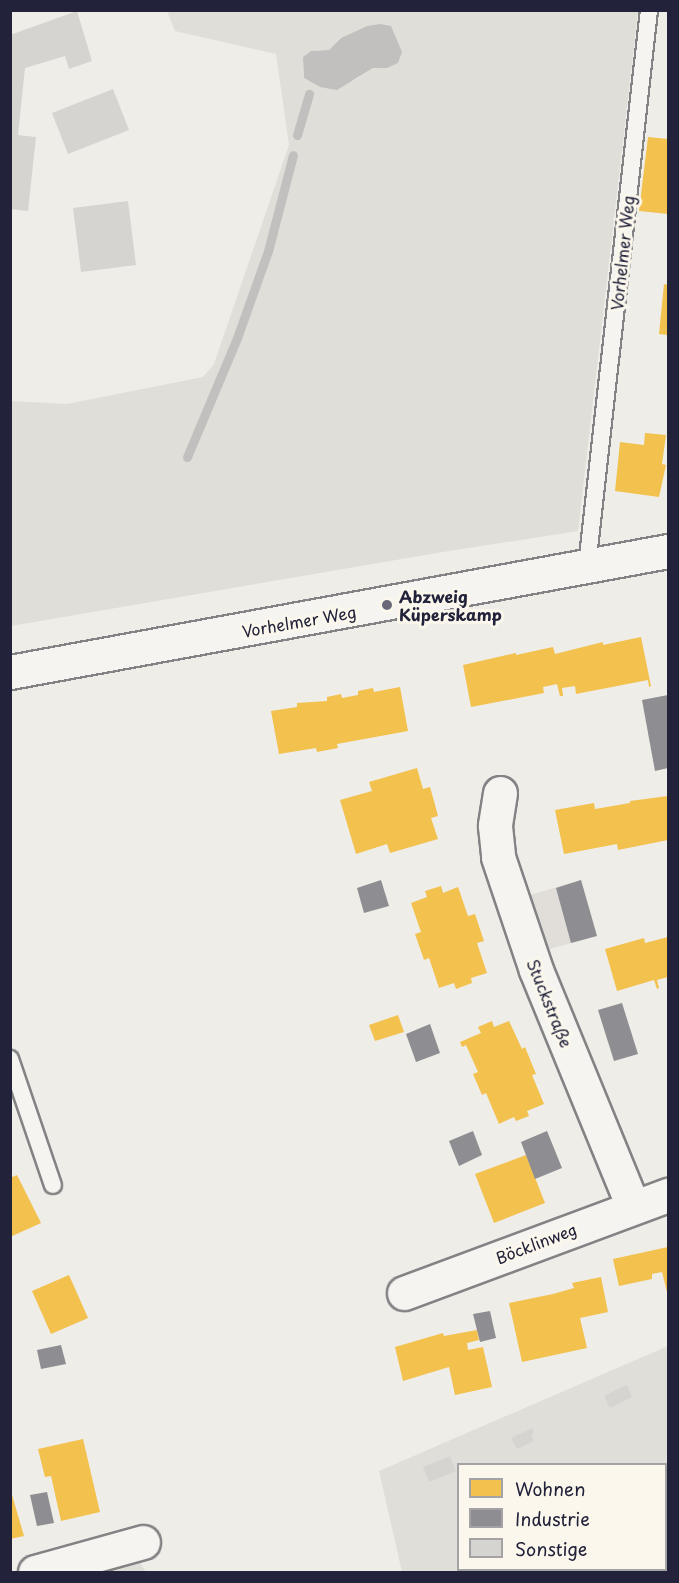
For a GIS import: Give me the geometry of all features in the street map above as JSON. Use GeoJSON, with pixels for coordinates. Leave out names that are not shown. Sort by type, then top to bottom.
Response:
{"type":"FeatureCollection","features":[{"type":"Feature","properties":{"kind":"street","name":"Vorhelmer Weg"},"geometry":{"type":"LineString","coordinates":[[10,672],[669,551]]}},
{"type":"Feature","properties":{"kind":"street","name":"Stuckstraße"},"geometry":{"type":"LineString","coordinates":[[500,793],[495,826],[498,857],[536,970],[633,1206]]}},
{"type":"Feature","properties":{"kind":"street","name":"Böcklinweg"},"geometry":{"type":"LineString","coordinates":[[404,1293],[633,1206],[669,1195]]}},
{"type":"Feature","properties":{"kind":"street"},"geometry":{"type":"LineString","coordinates":[[35,1572],[143,1542]]}},
{"type":"Feature","properties":{"kind":"lane","name":"Vorhelmer Weg"},"geometry":{"type":"LineString","coordinates":[[587,566],[649,10]]}},
{"type":"Feature","properties":{"kind":"lane"},"geometry":{"type":"LineString","coordinates":[[10,1059],[53,1185]]}},
{"type":"Feature","properties":{"kind":"shaded area"},"geometry":{"type":"Polygon","coordinates":[[[167,11],[638,11],[578,531],[11,626],[10,401],[67,404],[203,377],[214,364],[289,145],[276,54],[175,31],[167,11]],[[367,26],[341,38],[329,50],[311,51],[303,57],[304,78],[320,87],[355,80],[373,68],[387,68],[367,26]]]}},
{"type":"Feature","properties":{"kind":"shaded area"},"geometry":{"type":"Polygon","coordinates":[[[380,24],[391,26],[402,52],[398,63],[387,68],[373,68],[337,90],[320,87],[304,78],[303,57],[311,51],[329,50],[341,38],[367,26],[380,24]]]}},
{"type":"Feature","properties":{"kind":"shaded area"},"geometry":{"type":"Polygon","coordinates":[[[581,880],[597,936],[546,950],[530,895],[581,880]]]}},
{"type":"Feature","properties":{"kind":"shaded area"},"geometry":{"type":"Polygon","coordinates":[[[668,1346],[667,1530],[667,1463],[457,1463],[457,1571],[581,1571],[402,1572],[379,1471],[668,1346]]]}},
{"type":"Feature","properties":{"kind":"shaded area"},"geometry":{"type":"Polygon","coordinates":[[[667,1552],[668,1572],[622,1572],[667,1571],[667,1552]]]}},
{"type":"Feature","properties":{"kind":"shaded area"},"geometry":{"type":"Polygon","coordinates":[[[138,1559],[146,1572],[87,1572],[138,1559]]]}},
{"type":"Feature","properties":{"kind":"building: Wohnen"},"geometry":{"type":"Polygon","coordinates":[[[648,137],[668,139],[668,214],[639,211],[648,137]]]}},
{"type":"Feature","properties":{"kind":"building: Wohnen"},"geometry":{"type":"Polygon","coordinates":[[[664,284],[668,285],[668,335],[659,334],[664,284]]]}},
{"type":"Feature","properties":{"kind":"building: Wohnen"},"geometry":{"type":"Polygon","coordinates":[[[645,433],[666,435],[662,464],[666,465],[659,497],[615,491],[620,442],[644,445],[645,433]]]}},
{"type":"Feature","properties":{"kind":"building: Wohnen"},"geometry":{"type":"Polygon","coordinates":[[[641,637],[651,686],[649,687],[648,680],[576,694],[575,686],[562,688],[563,696],[560,696],[557,684],[543,687],[544,693],[471,707],[463,665],[553,647],[555,654],[603,642],[603,645],[641,637]]]}},
{"type":"Feature","properties":{"kind":"building: Wohnen"},"geometry":{"type":"Polygon","coordinates":[[[400,687],[408,731],[337,744],[338,748],[317,752],[316,748],[279,754],[271,711],[297,707],[297,703],[327,701],[327,697],[341,694],[342,698],[358,695],[358,691],[373,688],[374,692],[400,687]]]}},
{"type":"Feature","properties":{"kind":"building: Wohnen"},"geometry":{"type":"Polygon","coordinates":[[[417,768],[423,789],[430,787],[438,816],[431,818],[438,839],[390,853],[387,844],[356,854],[340,800],[372,791],[369,782],[417,768]]]}},
{"type":"Feature","properties":{"kind":"building: Wohnen"},"geometry":{"type":"Polygon","coordinates":[[[668,796],[668,840],[618,850],[617,844],[564,854],[555,810],[594,803],[595,809],[668,796]]]}},
{"type":"Feature","properties":{"kind":"building: Wohnen"},"geometry":{"type":"Polygon","coordinates":[[[441,886],[443,893],[458,887],[468,916],[475,914],[484,941],[477,943],[487,973],[471,978],[472,983],[456,989],[454,983],[439,988],[429,958],[424,960],[415,934],[421,932],[411,903],[427,897],[425,891],[441,886]]]}},
{"type":"Feature","properties":{"kind":"building: Wohnen"},"geometry":{"type":"Polygon","coordinates":[[[668,937],[668,977],[657,980],[659,988],[657,989],[654,980],[617,991],[605,949],[644,938],[645,943],[668,937]]]}},
{"type":"Feature","properties":{"kind":"building: Wohnen"},"geometry":{"type":"Polygon","coordinates":[[[398,1015],[404,1032],[375,1041],[369,1025],[398,1015]]]}},
{"type":"Feature","properties":{"kind":"building: Wohnen"},"geometry":{"type":"Polygon","coordinates":[[[492,1021],[494,1027],[509,1021],[522,1049],[525,1047],[536,1074],[532,1075],[544,1104],[527,1111],[529,1116],[516,1121],[514,1117],[499,1124],[486,1093],[482,1095],[473,1074],[478,1072],[466,1045],[462,1047],[460,1042],[481,1033],[478,1027],[492,1021]]]}},
{"type":"Feature","properties":{"kind":"building: Wohnen"},"geometry":{"type":"Polygon","coordinates":[[[526,1155],[545,1203],[494,1223],[475,1174],[526,1155]]]}},
{"type":"Feature","properties":{"kind":"building: Wohnen"},"geometry":{"type":"Polygon","coordinates":[[[17,1175],[41,1223],[10,1237],[10,1178],[17,1175]]]}},
{"type":"Feature","properties":{"kind":"building: Wohnen"},"geometry":{"type":"Polygon","coordinates":[[[668,1247],[668,1296],[662,1272],[652,1274],[652,1279],[619,1286],[613,1259],[668,1247]]]}},
{"type":"Feature","properties":{"kind":"building: Wohnen"},"geometry":{"type":"Polygon","coordinates":[[[69,1275],[88,1318],[51,1334],[32,1291],[69,1275]]]}},
{"type":"Feature","properties":{"kind":"building: Wohnen"},"geometry":{"type":"Polygon","coordinates":[[[601,1277],[608,1312],[580,1318],[587,1348],[522,1362],[509,1303],[553,1294],[574,1288],[572,1283],[601,1277]]]}},
{"type":"Feature","properties":{"kind":"building: Wohnen"},"geometry":{"type":"Polygon","coordinates":[[[477,1330],[479,1340],[467,1343],[468,1350],[483,1347],[492,1387],[455,1395],[449,1367],[403,1381],[395,1347],[443,1333],[444,1336],[477,1330]]]}},
{"type":"Feature","properties":{"kind":"building: Wohnen"},"geometry":{"type":"Polygon","coordinates":[[[83,1439],[100,1512],[61,1521],[51,1476],[45,1477],[38,1449],[83,1439]]]}},
{"type":"Feature","properties":{"kind":"building: Wohnen"},"geometry":{"type":"Polygon","coordinates":[[[10,1488],[24,1536],[10,1539],[10,1488]]]}},
{"type":"Feature","properties":{"kind":"building: Industrie"},"geometry":{"type":"Polygon","coordinates":[[[668,695],[668,768],[655,771],[642,700],[668,695]]]}},
{"type":"Feature","properties":{"kind":"building: Industrie"},"geometry":{"type":"Polygon","coordinates":[[[381,880],[389,906],[364,913],[357,888],[381,880]]]}},
{"type":"Feature","properties":{"kind":"building: Industrie"},"geometry":{"type":"Polygon","coordinates":[[[581,880],[597,936],[571,943],[556,888],[581,880]]]}},
{"type":"Feature","properties":{"kind":"building: Industrie"},"geometry":{"type":"Polygon","coordinates":[[[622,1003],[638,1054],[614,1061],[598,1010],[622,1003]]]}},
{"type":"Feature","properties":{"kind":"building: Industrie"},"geometry":{"type":"Polygon","coordinates":[[[430,1024],[440,1053],[416,1062],[406,1034],[430,1024]]]}},
{"type":"Feature","properties":{"kind":"building: Industrie"},"geometry":{"type":"Polygon","coordinates":[[[473,1131],[482,1155],[459,1166],[449,1141],[473,1131]]]}},
{"type":"Feature","properties":{"kind":"building: Industrie"},"geometry":{"type":"Polygon","coordinates":[[[547,1131],[562,1168],[535,1179],[521,1142],[547,1131]]]}},
{"type":"Feature","properties":{"kind":"building: Industrie"},"geometry":{"type":"Polygon","coordinates":[[[490,1311],[496,1338],[480,1342],[473,1314],[490,1311]]]}},
{"type":"Feature","properties":{"kind":"building: Industrie"},"geometry":{"type":"Polygon","coordinates":[[[61,1345],[66,1364],[41,1369],[37,1350],[61,1345]]]}},
{"type":"Feature","properties":{"kind":"building: Industrie"},"geometry":{"type":"Polygon","coordinates":[[[47,1492],[54,1523],[37,1526],[30,1495],[47,1492]]]}},
{"type":"Feature","properties":{"kind":"building: Sonstige"},"geometry":{"type":"Polygon","coordinates":[[[77,11],[92,61],[69,69],[65,56],[25,68],[18,135],[36,137],[28,211],[10,209],[10,35],[77,11]]]}},
{"type":"Feature","properties":{"kind":"building: Sonstige"},"geometry":{"type":"Polygon","coordinates":[[[113,89],[129,130],[68,154],[52,113],[113,89]]]}},
{"type":"Feature","properties":{"kind":"building: Sonstige"},"geometry":{"type":"Polygon","coordinates":[[[128,201],[136,265],[81,272],[73,208],[128,201]]]}},
{"type":"Feature","properties":{"kind":"building: Sonstige"},"geometry":{"type":"Polygon","coordinates":[[[627,1385],[632,1397],[610,1408],[604,1396],[627,1385]]]}},
{"type":"Feature","properties":{"kind":"building: Sonstige"},"geometry":{"type":"Polygon","coordinates":[[[532,1428],[534,1433],[531,1435],[534,1441],[517,1449],[511,1438],[532,1428]]]}},
{"type":"Feature","properties":{"kind":"building: Sonstige"},"geometry":{"type":"Polygon","coordinates":[[[450,1456],[456,1471],[429,1482],[423,1467],[450,1456]]]}},
{"type":"Feature","properties":{"kind":"waterway"},"geometry":{"type":"LineString","coordinates":[[297,135],[309,94]]}},
{"type":"Feature","properties":{"kind":"waterway"},"geometry":{"type":"LineString","coordinates":[[187,457],[237,338],[268,251],[293,155]]}},
{"type":"Feature","properties":{"kind":"place","name":"Abzweig Küperskamp"},"geometry":{"type":"Point","coordinates":[387,605]}}]}
